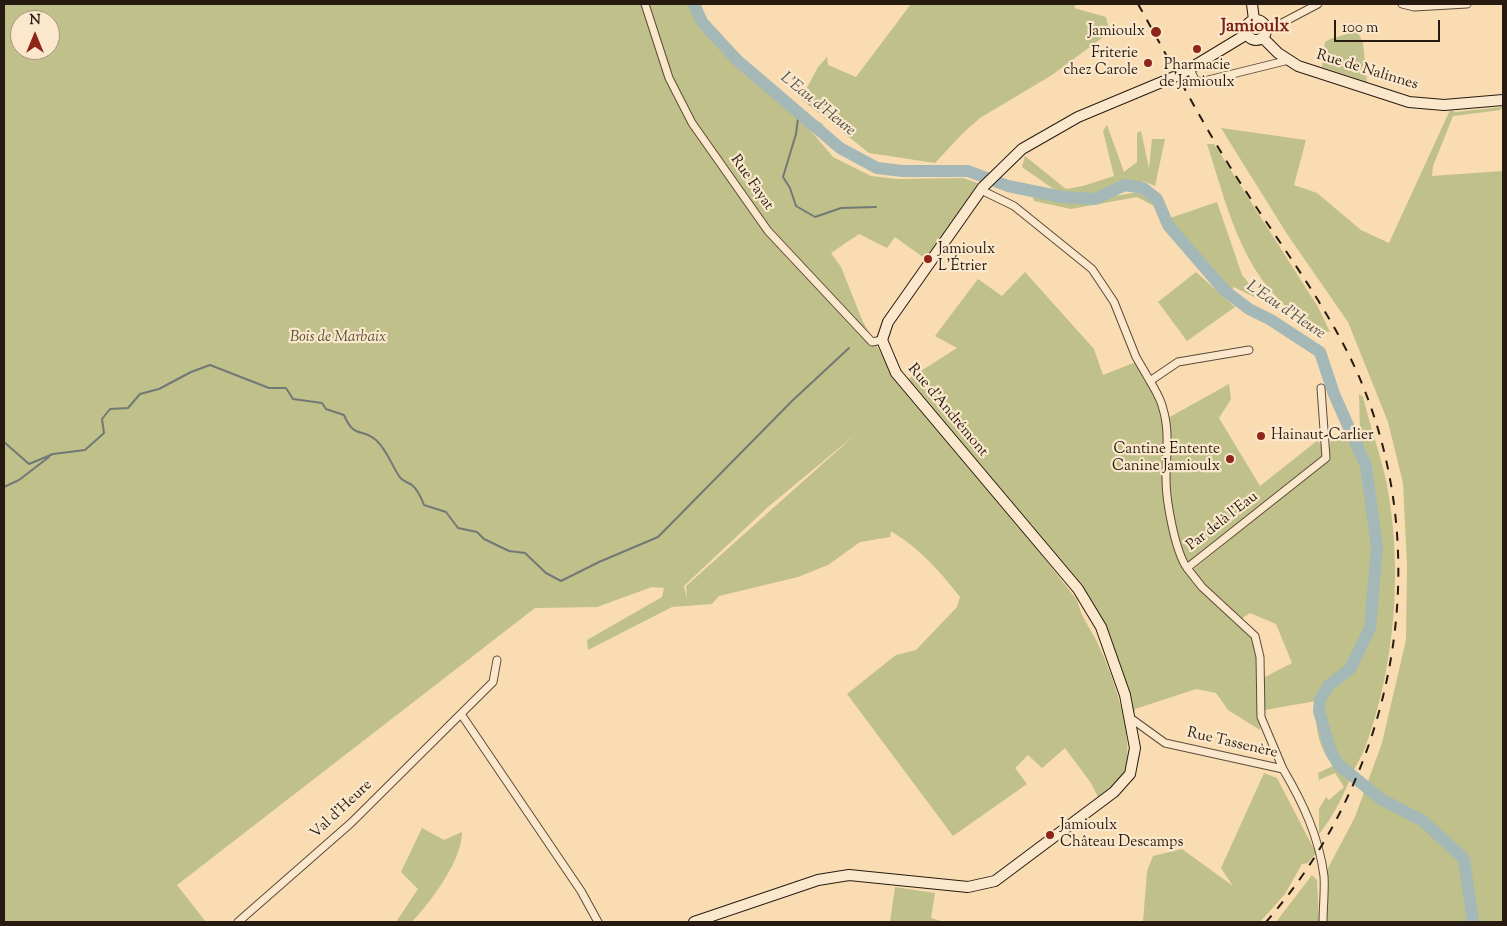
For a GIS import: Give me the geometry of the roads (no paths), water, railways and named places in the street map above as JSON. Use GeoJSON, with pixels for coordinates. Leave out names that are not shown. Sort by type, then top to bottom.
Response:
{"type":"FeatureCollection","features":[{"type":"Feature","properties":{"kind":"street","name":"Rue Fayat"},"geometry":{"type":"LineString","coordinates":[[645,4],[669,78],[683,106],[750,206],[788,254],[872,342],[882,340]]}},
{"type":"Feature","properties":{"kind":"street"},"geometry":{"type":"LineString","coordinates":[[1252,4],[1254,20]]}},
{"type":"Feature","properties":{"kind":"street"},"geometry":{"type":"LineString","coordinates":[[1266,27],[1280,24],[1318,4]]}},
{"type":"Feature","properties":{"kind":"street"},"geometry":{"type":"LineString","coordinates":[[1402,4],[1414,7],[1467,4]]}},
{"type":"Feature","properties":{"kind":"street"},"geometry":{"type":"LineString","coordinates":[[1247,34],[1248,23],[1254,20],[1262,22],[1266,27]]}},
{"type":"Feature","properties":{"kind":"street"},"geometry":{"type":"LineString","coordinates":[[1247,34],[1254,40],[1263,38],[1266,27]]}},
{"type":"Feature","properties":{"kind":"street"},"geometry":{"type":"LineString","coordinates":[[882,340],[888,322],[982,188],[1022,149],[1078,116],[1178,76],[1247,34]]}},
{"type":"Feature","properties":{"kind":"street","name":"Rue de Nalinnes"},"geometry":{"type":"LineString","coordinates":[[1263,38],[1278,53],[1298,66],[1409,102],[1444,105],[1503,100]]}},
{"type":"Feature","properties":{"kind":"street"},"geometry":{"type":"LineString","coordinates":[[1190,69],[1195,80],[1200,82],[1288,60]]}},
{"type":"Feature","properties":{"kind":"street","name":"Par delà l'Eau"},"geometry":{"type":"LineString","coordinates":[[982,188],[1014,206],[1092,269],[1112,296],[1136,357],[1164,409],[1166,481],[1177,547],[1181,560],[1187,568],[1326,458],[1321,388]]}},
{"type":"Feature","properties":{"kind":"street","name":"Rue d'Andrémont"},"geometry":{"type":"LineString","coordinates":[[694,922],[818,880],[849,875],[968,887],[995,881],[1114,792],[1130,774],[1135,748],[1125,695],[1101,627],[1078,589],[896,374],[882,340]]}},
{"type":"Feature","properties":{"kind":"street"},"geometry":{"type":"LineString","coordinates":[[1150,381],[1178,362],[1249,350]]}},
{"type":"Feature","properties":{"kind":"street","name":"Rue Tassenère"},"geometry":{"type":"LineString","coordinates":[[1187,568],[1202,587],[1255,636],[1260,657],[1262,717],[1283,769]]}},
{"type":"Feature","properties":{"kind":"street","name":"Val d'Heure"},"geometry":{"type":"LineString","coordinates":[[238,922],[351,823],[461,714],[492,682],[497,660]]}},
{"type":"Feature","properties":{"kind":"street"},"geometry":{"type":"LineString","coordinates":[[461,714],[581,891],[598,922]]}},
{"type":"Feature","properties":{"kind":"street","name":"Rue Tassenère"},"geometry":{"type":"LineString","coordinates":[[1129,717],[1166,743],[1283,769]]}},
{"type":"Feature","properties":{"kind":"street"},"geometry":{"type":"LineString","coordinates":[[1283,769],[1306,811],[1315,837],[1324,877],[1323,922]]}},
{"type":"Feature","properties":{"kind":"waterway","name":"L'Eau d'Heure"},"geometry":{"type":"LineString","coordinates":[[694,4],[702,22],[737,60],[840,148],[877,168],[903,171],[968,171],[1008,186],[1062,197],[1095,199],[1125,185],[1143,188],[1157,199],[1168,225],[1224,290],[1249,309],[1271,320],[1320,352],[1334,394],[1366,466],[1377,548],[1370,628],[1350,669],[1329,685],[1320,700],[1319,711],[1331,752],[1339,765],[1381,799],[1423,821],[1464,859],[1473,922]]}},
{"type":"Feature","properties":{"kind":"waterway"},"geometry":{"type":"LineString","coordinates":[[799,111],[796,134],[783,177],[790,188],[796,206],[815,217],[841,208],[876,207]]}},
{"type":"Feature","properties":{"kind":"waterway"},"geometry":{"type":"LineString","coordinates":[[4,442],[29,464],[53,454],[85,450],[104,433],[102,419],[110,409],[128,408],[140,394],[159,389],[191,372],[210,365],[269,388],[286,388],[293,399],[322,403],[326,409],[344,415],[351,427],[371,436],[380,444],[400,478],[416,489],[424,505],[446,512],[458,528],[477,532],[484,539],[509,551],[525,553],[546,573],[561,581],[599,562],[658,537],[792,401],[849,348]]}},
{"type":"Feature","properties":{"kind":"waterway"},"geometry":{"type":"LineString","coordinates":[[4,487],[19,480],[49,457]]}},
{"type":"Feature","properties":{"kind":"railway"},"geometry":{"type":"LineString","coordinates":[[1138,4],[1216,144],[1319,301],[1345,348],[1357,372],[1382,442],[1395,514],[1398,587],[1391,660],[1373,731],[1346,799],[1311,863],[1266,922]]}},
{"type":"Feature","properties":{"kind":"place","name":"Jamioulx"},"geometry":{"type":"Point","coordinates":[1156,32]}},
{"type":"Feature","properties":{"kind":"place","name":"Pharmacie de Jamioulx"},"geometry":{"type":"Point","coordinates":[1197,49]}},
{"type":"Feature","properties":{"kind":"place","name":"Friterie chez Carole"},"geometry":{"type":"Point","coordinates":[1148,63]}},
{"type":"Feature","properties":{"kind":"place","name":"Jamioulx L'Étrier"},"geometry":{"type":"Point","coordinates":[928,259]}},
{"type":"Feature","properties":{"kind":"place","name":"Hainaut-Carlier"},"geometry":{"type":"Point","coordinates":[1261,436]}},
{"type":"Feature","properties":{"kind":"place","name":"Cantine Entente Canine Jamioulx"},"geometry":{"type":"Point","coordinates":[1230,459]}},
{"type":"Feature","properties":{"kind":"place","name":"Jamioulx Château Descamps"},"geometry":{"type":"Point","coordinates":[1050,835]}},
{"type":"Feature","properties":{"kind":"district","name":"Jamioulx"},"geometry":{"type":"Point","coordinates":[1255,28]}},
{"type":"Feature","properties":{"kind":"park label","name":"Bois de Marbaix"},"geometry":{"type":"Point","coordinates":[338,338]}}]}
